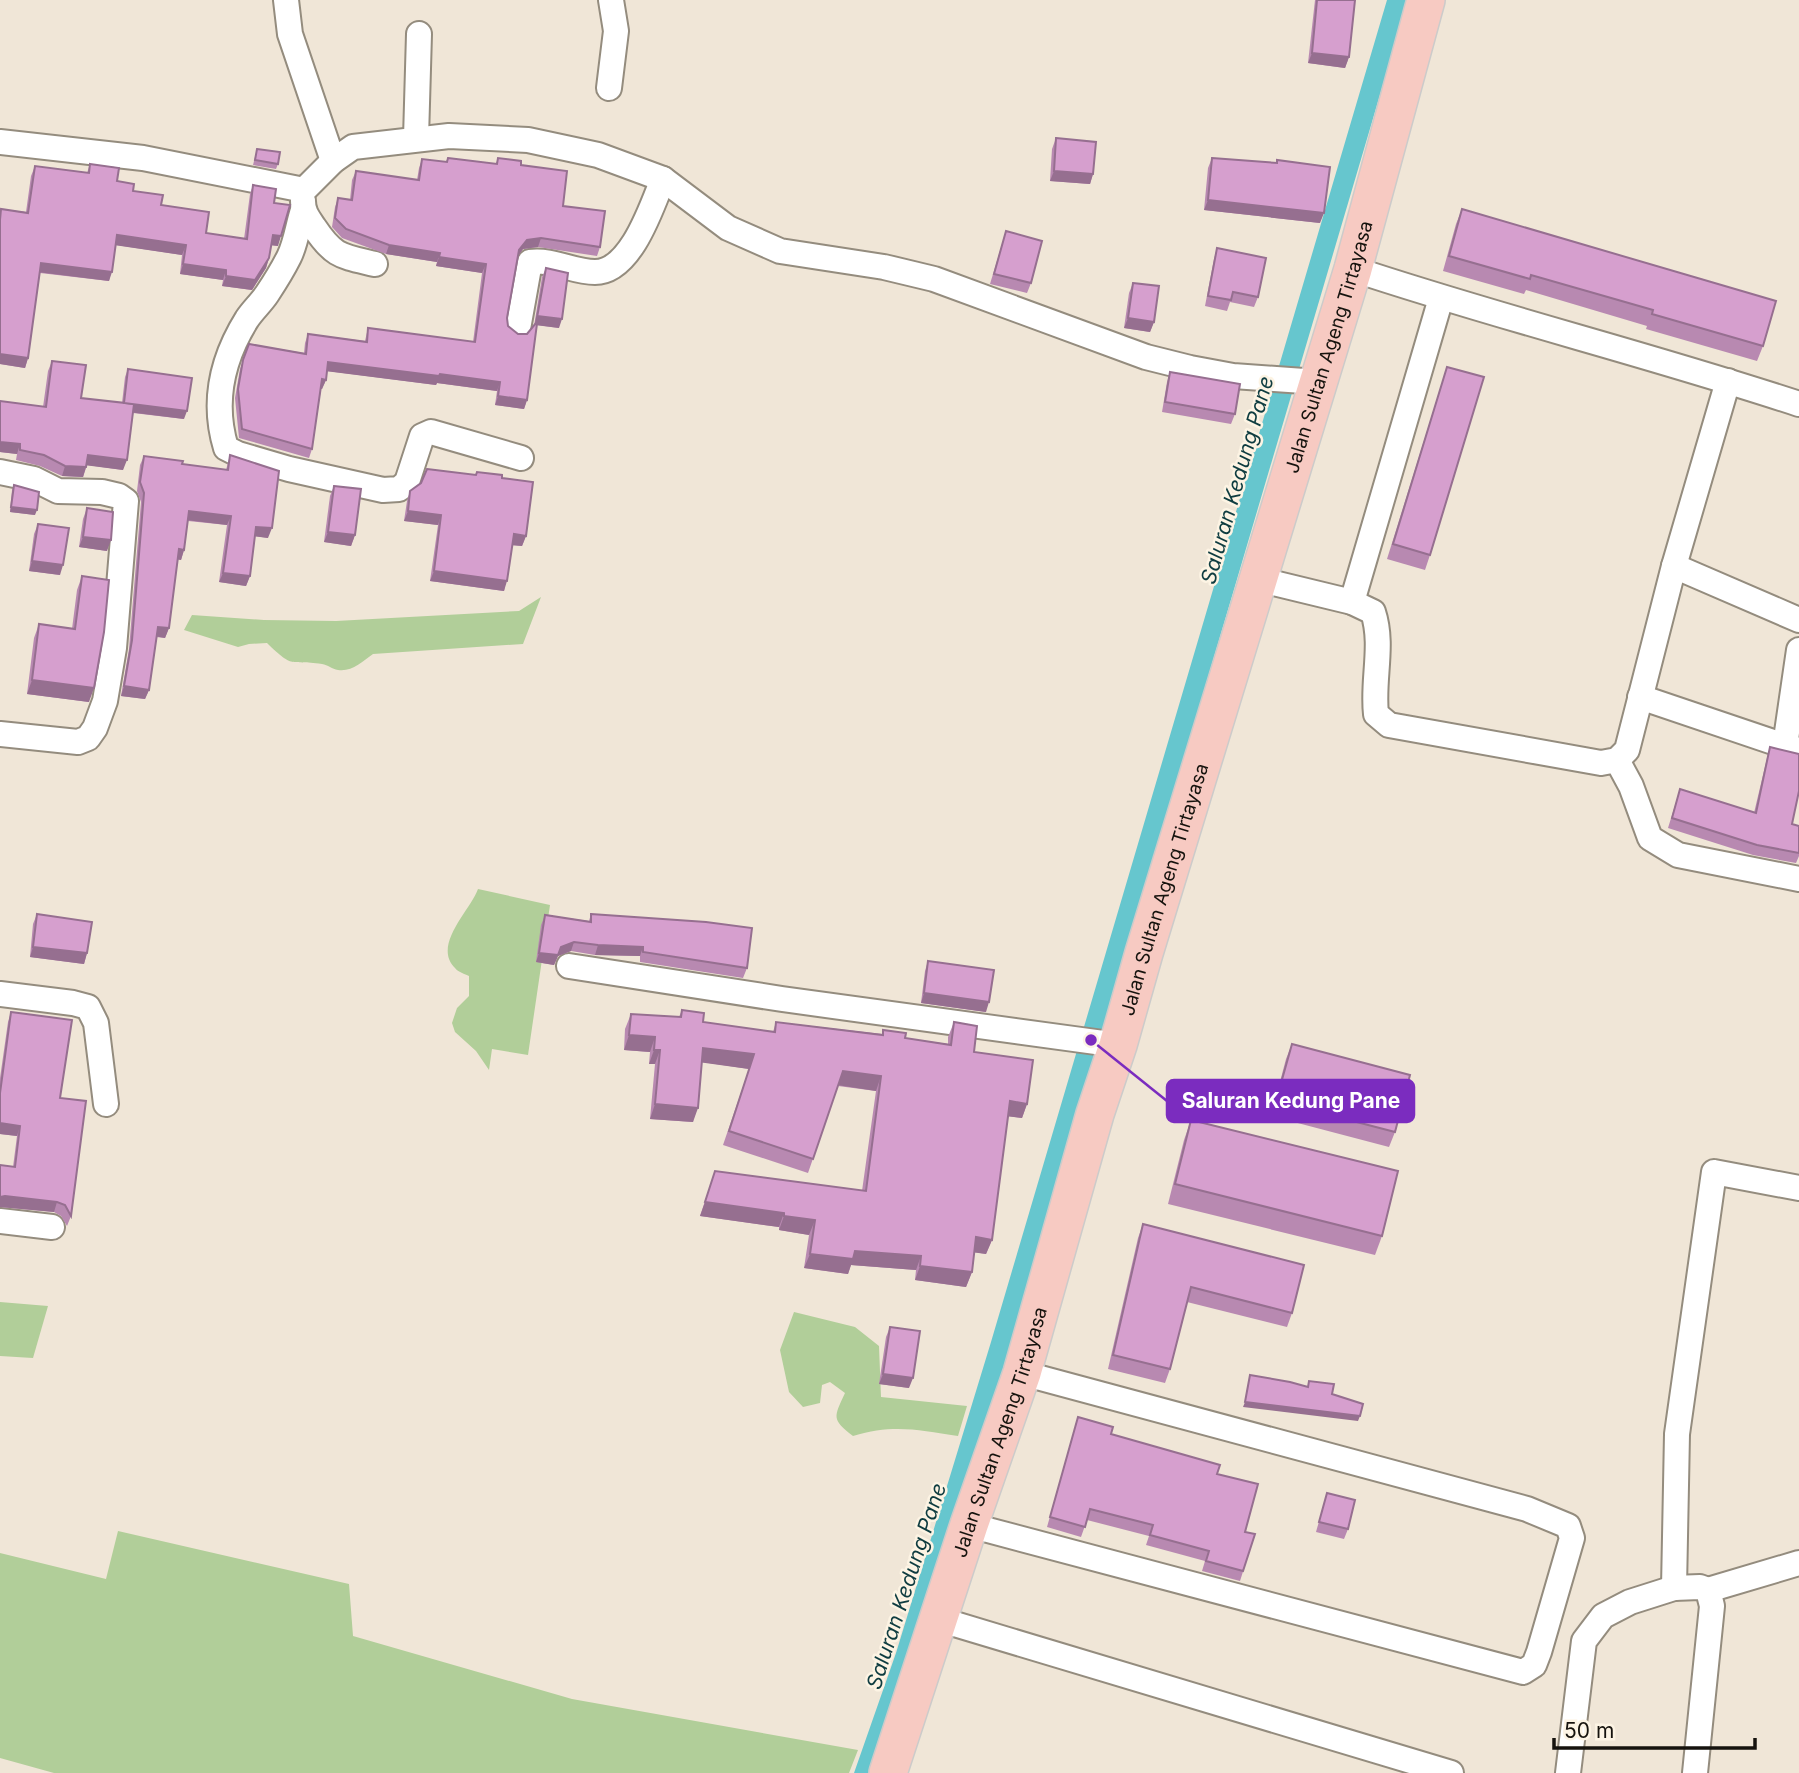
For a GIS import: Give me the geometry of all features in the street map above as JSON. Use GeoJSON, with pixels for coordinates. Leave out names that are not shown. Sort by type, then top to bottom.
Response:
{"type":"FeatureCollection","features":[{"type":"Feature","properties":{"kind":"main road","name":"Jalan Sultan Ageng Tirtayasa"},"geometry":{"type":"LineString","coordinates":[[888,1773],[1022,1373],[1112,1045],[1143,953],[1257,579],[1310,381],[1353,269],[1426,0]]}},
{"type":"Feature","properties":{"kind":"street"},"geometry":{"type":"LineString","coordinates":[[286,0],[290,34],[333,161]]}},
{"type":"Feature","properties":{"kind":"street"},"geometry":{"type":"LineString","coordinates":[[610,88],[615,31],[611,0]]}},
{"type":"Feature","properties":{"kind":"street"},"geometry":{"type":"LineString","coordinates":[[416,138],[419,34]]}},
{"type":"Feature","properties":{"kind":"street"},"geometry":{"type":"LineString","coordinates":[[522,458],[430,432],[422,436],[407,482],[399,489],[383,490],[289,469],[226,448],[220,428],[220,410],[221,384],[229,352],[248,317],[267,295],[290,255],[303,200],[333,161],[353,147],[449,136],[528,140],[598,155],[663,179],[728,228],[780,251],[884,267],[934,279],[1146,357],[1222,374],[1310,381]]}},
{"type":"Feature","properties":{"kind":"street"},"geometry":{"type":"LineString","coordinates":[[0,142],[143,158],[303,200],[327,247],[344,257],[375,264]]}},
{"type":"Feature","properties":{"kind":"street"},"geometry":{"type":"LineString","coordinates":[[517,329],[530,262],[542,260],[596,272],[612,267],[634,243],[663,179]]}},
{"type":"Feature","properties":{"kind":"street"},"geometry":{"type":"LineString","coordinates":[[1353,269],[1441,298],[1728,380],[1799,404]]}},
{"type":"Feature","properties":{"kind":"street"},"geometry":{"type":"LineString","coordinates":[[1352,602],[1441,298]]}},
{"type":"Feature","properties":{"kind":"street"},"geometry":{"type":"LineString","coordinates":[[1257,579],[1352,602],[1373,612],[1378,629],[1374,701],[1376,714],[1390,725],[1601,763],[1617,760],[1627,750],[1674,566],[1728,380]]}},
{"type":"Feature","properties":{"kind":"street"},"geometry":{"type":"LineString","coordinates":[[0,472],[34,480],[58,491],[102,492],[119,495],[126,501],[114,648],[105,701],[95,728],[88,738],[78,742],[0,734]]}},
{"type":"Feature","properties":{"kind":"street"},"geometry":{"type":"LineString","coordinates":[[1674,566],[1799,620]]}},
{"type":"Feature","properties":{"kind":"street"},"geometry":{"type":"LineString","coordinates":[[1640,697],[1792,748],[1799,650]]}},
{"type":"Feature","properties":{"kind":"street"},"geometry":{"type":"LineString","coordinates":[[1617,760],[1631,786],[1650,838],[1664,848],[1678,855],[1799,879]]}},
{"type":"Feature","properties":{"kind":"street"},"geometry":{"type":"LineString","coordinates":[[569,966],[1112,1045]]}},
{"type":"Feature","properties":{"kind":"street"},"geometry":{"type":"LineString","coordinates":[[0,994],[88,1007],[96,1023],[106,1104]]}},
{"type":"Feature","properties":{"kind":"street"},"geometry":{"type":"LineString","coordinates":[[1674,1588],[1677,1434],[1714,1172],[1799,1188]]}},
{"type":"Feature","properties":{"kind":"street"},"geometry":{"type":"LineString","coordinates":[[0,1221],[52,1227]]}},
{"type":"Feature","properties":{"kind":"street"},"geometry":{"type":"LineString","coordinates":[[969,1525],[1523,1672],[1534,1665],[1539,1651],[1572,1538],[1568,1526],[1527,1509],[1022,1373]]}},
{"type":"Feature","properties":{"kind":"street"},"geometry":{"type":"LineString","coordinates":[[1568,1773],[1584,1641],[1603,1616],[1630,1602],[1674,1588],[1700,1587],[1708,1590],[1799,1563]]}},
{"type":"Feature","properties":{"kind":"street"},"geometry":{"type":"LineString","coordinates":[[1695,1773],[1712,1620],[1708,1590]]}},
{"type":"Feature","properties":{"kind":"street"},"geometry":{"type":"LineString","coordinates":[[938,1619],[1451,1773]]}},
{"type":"Feature","properties":{"kind":"green space"},"geometry":{"type":"Polygon","coordinates":[[[541,597],[523,644],[373,654],[357,666],[343,670],[322,664],[292,662],[267,643],[238,647],[184,630],[192,615],[336,621],[519,611],[541,597]]]}},
{"type":"Feature","properties":{"kind":"green space"},"geometry":{"type":"Polygon","coordinates":[[[478,889],[550,905],[528,1055],[492,1049],[489,1070],[476,1051],[455,1032],[452,1023],[457,1008],[469,996],[469,976],[455,968],[449,959],[448,949],[455,928],[478,889]]]}},
{"type":"Feature","properties":{"kind":"green space"},"geometry":{"type":"Polygon","coordinates":[[[0,1302],[48,1306],[33,1358],[0,1356],[0,1302]]]}},
{"type":"Feature","properties":{"kind":"green space"},"geometry":{"type":"Polygon","coordinates":[[[794,1312],[855,1327],[879,1346],[881,1397],[967,1406],[958,1436],[893,1429],[853,1436],[837,1417],[845,1393],[830,1382],[822,1385],[820,1403],[803,1407],[789,1392],[780,1350],[794,1312]]]}},
{"type":"Feature","properties":{"kind":"green space"},"geometry":{"type":"Polygon","coordinates":[[[118,1531],[349,1584],[353,1636],[572,1699],[858,1750],[849,1773],[54,1773],[0,1758],[0,1553],[106,1579],[118,1531]]]}},
{"type":"Feature","properties":{"kind":"water"},"geometry":{"type":"Polygon","coordinates":[[[1387,0],[1408,0],[1010,1348],[915,1659],[875,1773],[854,1773],[896,1653],[991,1342],[1387,0]]]}},
{"type":"Feature","properties":{"kind":"building"},"geometry":{"type":"Polygon","coordinates":[[[1317,0],[1355,0],[1349,57],[1312,53],[1317,0]]]}},
{"type":"Feature","properties":{"kind":"building"},"geometry":{"type":"Polygon","coordinates":[[[1056,138],[1096,142],[1093,174],[1054,171],[1056,138]]]}},
{"type":"Feature","properties":{"kind":"building"},"geometry":{"type":"Polygon","coordinates":[[[257,149],[280,152],[278,164],[255,160],[257,149]]]}},
{"type":"Feature","properties":{"kind":"building"},"geometry":{"type":"Polygon","coordinates":[[[448,158],[497,164],[498,158],[521,161],[521,165],[567,171],[563,206],[605,211],[600,247],[541,238],[527,240],[519,250],[507,318],[508,326],[518,334],[527,334],[536,323],[546,268],[568,273],[562,319],[538,316],[527,400],[498,396],[500,382],[328,362],[326,380],[322,379],[312,449],[242,429],[238,389],[249,344],[306,354],[308,334],[367,342],[368,328],[475,342],[486,264],[439,257],[440,253],[389,245],[346,229],[335,218],[338,198],[352,200],[356,171],[419,180],[422,159],[447,162],[448,158]]]}},
{"type":"Feature","properties":{"kind":"building"},"geometry":{"type":"Polygon","coordinates":[[[1212,158],[1277,163],[1277,160],[1330,167],[1324,213],[1208,200],[1212,158]]]}},
{"type":"Feature","properties":{"kind":"building"},"geometry":{"type":"Polygon","coordinates":[[[90,164],[119,168],[117,181],[134,184],[133,191],[163,195],[161,205],[209,212],[206,233],[247,239],[253,185],[276,189],[274,203],[290,205],[281,236],[273,235],[269,258],[255,280],[226,276],[226,270],[183,264],[186,245],[117,235],[112,272],[41,263],[28,358],[0,354],[1,209],[28,213],[35,166],[89,173],[90,164]]]}},
{"type":"Feature","properties":{"kind":"building"},"geometry":{"type":"Polygon","coordinates":[[[1462,209],[1776,301],[1763,346],[1652,314],[1653,310],[1531,275],[1530,279],[1449,256],[1462,209]]]}},
{"type":"Feature","properties":{"kind":"building"},"geometry":{"type":"Polygon","coordinates":[[[1006,231],[1042,241],[1031,283],[994,274],[1006,231]]]}},
{"type":"Feature","properties":{"kind":"building"},"geometry":{"type":"Polygon","coordinates":[[[1217,248],[1266,258],[1258,297],[1233,292],[1231,300],[1208,296],[1217,248]]]}},
{"type":"Feature","properties":{"kind":"building"},"geometry":{"type":"Polygon","coordinates":[[[1133,283],[1159,286],[1154,322],[1128,318],[1133,283]]]}},
{"type":"Feature","properties":{"kind":"building"},"geometry":{"type":"Polygon","coordinates":[[[52,361],[86,365],[81,398],[134,404],[127,460],[88,455],[86,467],[65,466],[44,455],[20,450],[20,444],[0,442],[0,401],[46,407],[52,361]]]}},
{"type":"Feature","properties":{"kind":"building"},"geometry":{"type":"Polygon","coordinates":[[[1447,367],[1484,377],[1430,555],[1393,544],[1447,367]]]}},
{"type":"Feature","properties":{"kind":"building"},"geometry":{"type":"Polygon","coordinates":[[[128,369],[192,378],[187,411],[124,403],[128,369]]]}},
{"type":"Feature","properties":{"kind":"building"},"geometry":{"type":"Polygon","coordinates":[[[1170,372],[1240,384],[1235,414],[1165,402],[1170,372]]]}},
{"type":"Feature","properties":{"kind":"building"},"geometry":{"type":"Polygon","coordinates":[[[230,455],[279,471],[272,528],[256,527],[250,576],[223,573],[231,516],[189,511],[184,550],[179,549],[169,628],[158,627],[149,690],[124,686],[132,640],[144,493],[140,482],[144,456],[228,470],[230,455]]]}},
{"type":"Feature","properties":{"kind":"building"},"geometry":{"type":"Polygon","coordinates":[[[427,469],[502,475],[502,478],[533,482],[526,536],[514,534],[507,581],[434,571],[441,515],[408,511],[410,491],[421,483],[427,469]]]}},
{"type":"Feature","properties":{"kind":"building"},"geometry":{"type":"Polygon","coordinates":[[[14,485],[39,492],[37,510],[11,507],[14,485]]]}},
{"type":"Feature","properties":{"kind":"building"},"geometry":{"type":"Polygon","coordinates":[[[334,486],[361,489],[355,535],[328,532],[334,486]]]}},
{"type":"Feature","properties":{"kind":"building"},"geometry":{"type":"Polygon","coordinates":[[[87,508],[113,512],[111,540],[83,537],[87,508]]]}},
{"type":"Feature","properties":{"kind":"building"},"geometry":{"type":"Polygon","coordinates":[[[38,524],[69,528],[63,565],[32,561],[38,524]]]}},
{"type":"Feature","properties":{"kind":"building"},"geometry":{"type":"Polygon","coordinates":[[[82,576],[109,580],[104,632],[94,688],[32,680],[39,624],[75,629],[82,576]]]}},
{"type":"Feature","properties":{"kind":"building"},"geometry":{"type":"Polygon","coordinates":[[[1770,747],[1799,754],[1799,791],[1792,824],[1799,826],[1799,853],[1757,845],[1672,818],[1680,789],[1756,813],[1770,747]]]}},
{"type":"Feature","properties":{"kind":"building"},"geometry":{"type":"Polygon","coordinates":[[[37,914],[92,922],[87,953],[33,947],[37,914]]]}},
{"type":"Feature","properties":{"kind":"building"},"geometry":{"type":"Polygon","coordinates":[[[591,914],[752,928],[747,968],[643,952],[643,947],[574,942],[561,947],[558,955],[539,953],[545,915],[591,922],[591,914]]]}},
{"type":"Feature","properties":{"kind":"building"},"geometry":{"type":"Polygon","coordinates":[[[928,961],[994,970],[989,1002],[924,993],[928,961]]]}},
{"type":"Feature","properties":{"kind":"building"},"geometry":{"type":"Polygon","coordinates":[[[682,1010],[704,1013],[703,1022],[775,1032],[776,1022],[883,1035],[883,1030],[906,1033],[905,1038],[951,1045],[954,1022],[977,1026],[974,1052],[1033,1060],[1027,1104],[1010,1101],[992,1240],[976,1237],[972,1272],[920,1266],[921,1256],[855,1251],[853,1259],[810,1254],[815,1220],[705,1202],[715,1171],[866,1191],[881,1076],[843,1071],[813,1159],[729,1131],[754,1054],[703,1048],[698,1108],[655,1104],[660,1050],[654,1050],[655,1037],[629,1035],[631,1014],[681,1017],[682,1010]]]}},
{"type":"Feature","properties":{"kind":"building"},"geometry":{"type":"Polygon","coordinates":[[[11,1012],[72,1020],[60,1098],[86,1101],[71,1216],[65,1205],[57,1202],[0,1197],[0,1165],[15,1167],[20,1126],[0,1123],[0,1093],[11,1012]]]}},
{"type":"Feature","properties":{"kind":"building"},"geometry":{"type":"Polygon","coordinates":[[[1292,1044],[1410,1075],[1395,1132],[1276,1101],[1292,1044]]]}},
{"type":"Feature","properties":{"kind":"building"},"geometry":{"type":"Polygon","coordinates":[[[1191,1120],[1398,1171],[1382,1236],[1175,1184],[1191,1120]]]}},
{"type":"Feature","properties":{"kind":"building"},"geometry":{"type":"Polygon","coordinates":[[[1143,1224],[1304,1265],[1292,1313],[1191,1287],[1170,1369],[1113,1355],[1143,1224]]]}},
{"type":"Feature","properties":{"kind":"building"},"geometry":{"type":"Polygon","coordinates":[[[890,1327],[920,1331],[913,1378],[883,1374],[890,1327]]]}},
{"type":"Feature","properties":{"kind":"building"},"geometry":{"type":"Polygon","coordinates":[[[1250,1375],[1308,1387],[1309,1381],[1334,1384],[1332,1394],[1363,1404],[1360,1416],[1245,1402],[1250,1375]]]}},
{"type":"Feature","properties":{"kind":"building"},"geometry":{"type":"Polygon","coordinates":[[[1078,1417],[1113,1427],[1111,1434],[1220,1465],[1217,1474],[1258,1484],[1245,1532],[1255,1534],[1243,1571],[1206,1561],[1209,1551],[1150,1535],[1153,1525],[1090,1509],[1085,1527],[1050,1517],[1078,1417]]]}},
{"type":"Feature","properties":{"kind":"building"},"geometry":{"type":"Polygon","coordinates":[[[1327,1493],[1355,1500],[1348,1529],[1319,1522],[1327,1493]]]}},
{"type":"Feature","properties":{"kind":"place","name":"Saluran Kedung Pane"},"geometry":{"type":"Point","coordinates":[1091,1040]}}]}
